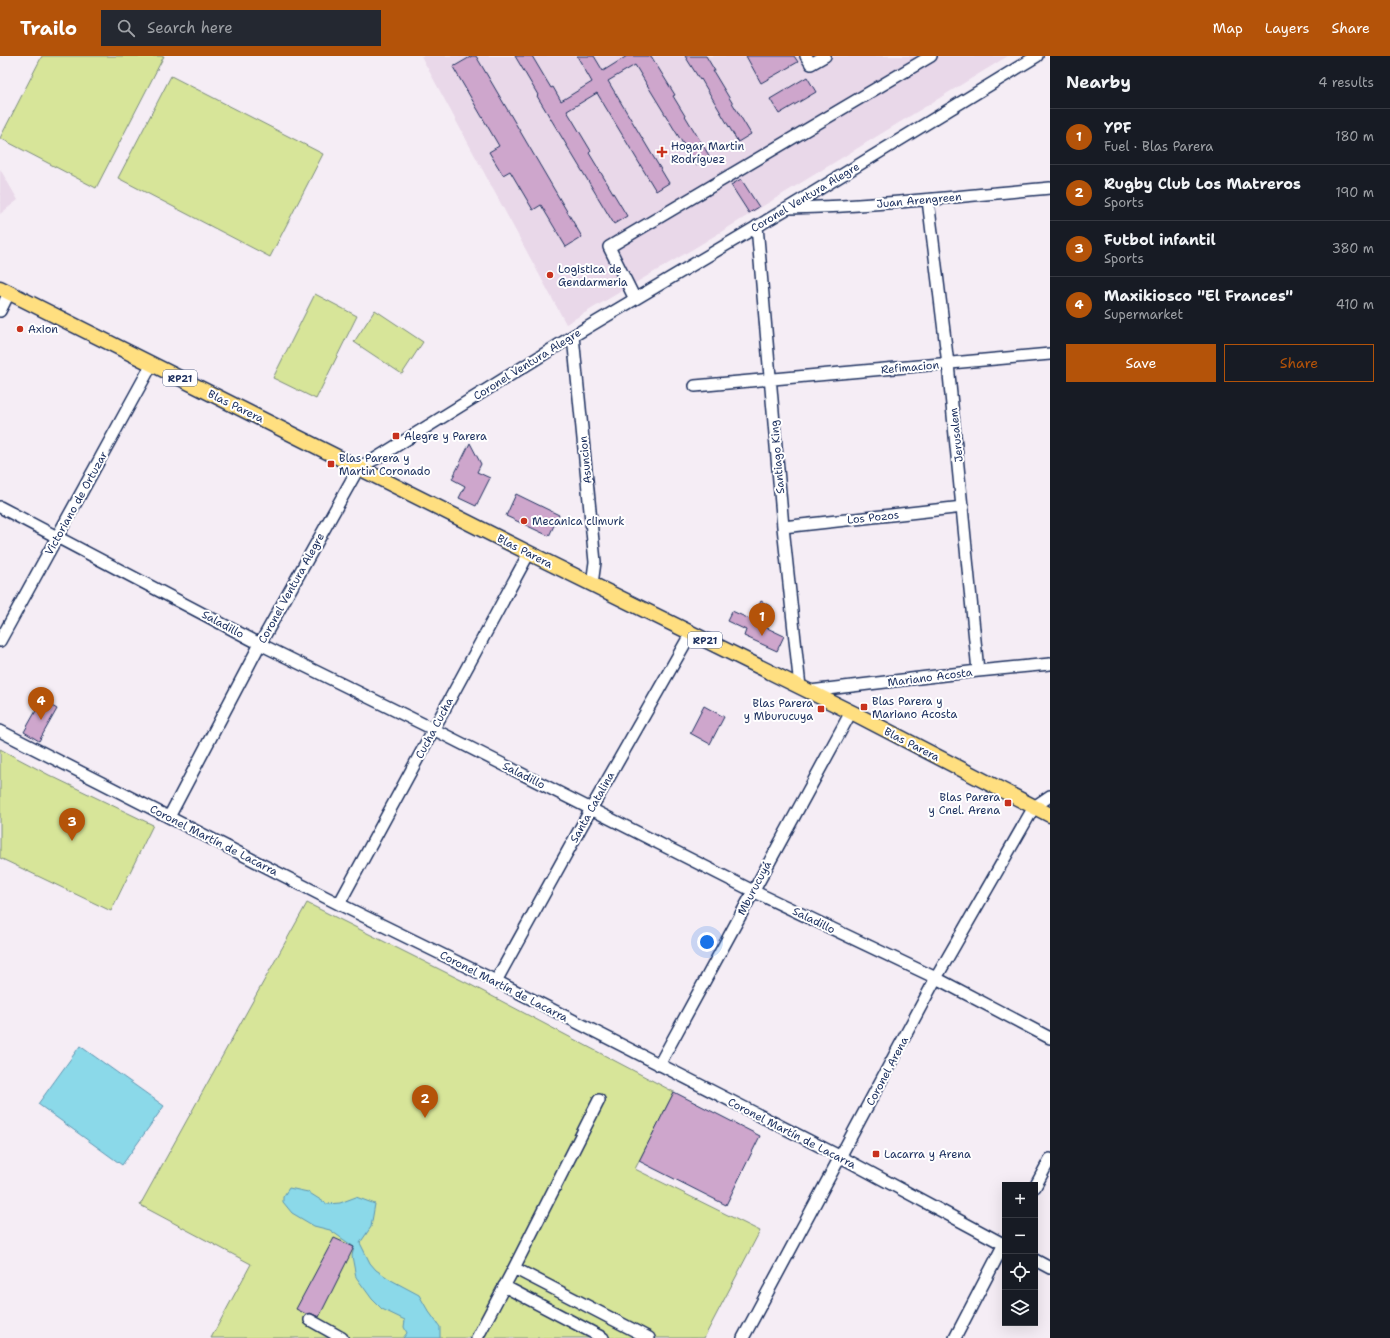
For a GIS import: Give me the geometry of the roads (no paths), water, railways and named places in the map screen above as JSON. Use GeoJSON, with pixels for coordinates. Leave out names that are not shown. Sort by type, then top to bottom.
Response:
{"type":"FeatureCollection","features":[{"type":"Feature","properties":{"kind":"main road","name":"Blas Parera"},"geometry":{"type":"LineString","coordinates":[[4,291],[851,712],[1050,815]]}},
{"type":"Feature","properties":{"kind":"street"},"geometry":{"type":"LineString","coordinates":[[806,56],[811,64],[825,56]]}},
{"type":"Feature","properties":{"kind":"street"},"geometry":{"type":"LineString","coordinates":[[635,299],[609,247],[931,56]]}},
{"type":"Feature","properties":{"kind":"street","name":"Coronel Ventura Alegre"},"geometry":{"type":"LineString","coordinates":[[168,817],[260,644],[359,467],[375,459],[572,336],[788,208],[1037,56]]}},
{"type":"Feature","properties":{"kind":"street","name":"Juan Arengreen"},"geometry":{"type":"LineString","coordinates":[[788,208],[928,200],[1050,188]]}},
{"type":"Feature","properties":{"kind":"street","name":"Jerusalem"},"geometry":{"type":"LineString","coordinates":[[928,200],[948,364],[978,671]]}},
{"type":"Feature","properties":{"kind":"street","name":"Santiago King"},"geometry":{"type":"LineString","coordinates":[[757,226],[783,527],[805,689]]}},
{"type":"Feature","properties":{"kind":"street"},"geometry":{"type":"LineString","coordinates":[[0,311],[4,291]]}},
{"type":"Feature","properties":{"kind":"street","name":"Asuncion"},"geometry":{"type":"LineString","coordinates":[[572,336],[595,562],[592,584]]}},
{"type":"Feature","properties":{"kind":"street","name":"Refimacion"},"geometry":{"type":"LineString","coordinates":[[695,386],[1050,354]]}},
{"type":"Feature","properties":{"kind":"street","name":"Victoriano de Ortuzar"},"geometry":{"type":"LineString","coordinates":[[0,641],[152,364]]}},
{"type":"Feature","properties":{"kind":"street","name":"Saladillo"},"geometry":{"type":"LineString","coordinates":[[0,507],[260,644],[433,729],[753,891],[936,978],[1050,1038]]}},
{"type":"Feature","properties":{"kind":"street","name":"Los Pozos"},"geometry":{"type":"LineString","coordinates":[[783,527],[963,507]]}},
{"type":"Feature","properties":{"kind":"street","name":"Cucha Cucha"},"geometry":{"type":"LineString","coordinates":[[339,904],[529,553]]}},
{"type":"Feature","properties":{"kind":"street","name":"Santa Catalina"},"geometry":{"type":"LineString","coordinates":[[496,982],[591,809],[691,633]]}},
{"type":"Feature","properties":{"kind":"street","name":"Mariano Acosta"},"geometry":{"type":"LineString","coordinates":[[805,689],[1050,664]]}},
{"type":"Feature","properties":{"kind":"street","name":"Mburucuyá"},"geometry":{"type":"LineString","coordinates":[[660,1065],[851,712]]}},
{"type":"Feature","properties":{"kind":"street","name":"Coronel Martín de Lacarra"},"geometry":{"type":"LineString","coordinates":[[0,731],[841,1157],[1002,1242]]}},
{"type":"Feature","properties":{"kind":"street"},"geometry":{"type":"LineString","coordinates":[[1034,807],[1050,796]]}},
{"type":"Feature","properties":{"kind":"street","name":"Coronel Arena"},"geometry":{"type":"LineString","coordinates":[[743,1338],[936,978],[1034,807]]}},
{"type":"Feature","properties":{"kind":"street"},"geometry":{"type":"LineString","coordinates":[[476,1338],[514,1268],[599,1100]]}},
{"type":"Feature","properties":{"kind":"street"},"geometry":{"type":"LineString","coordinates":[[1038,1182],[1050,1159]]}},
{"type":"Feature","properties":{"kind":"street"},"geometry":{"type":"LineString","coordinates":[[955,1338],[1002,1250]]}},
{"type":"Feature","properties":{"kind":"street"},"geometry":{"type":"LineString","coordinates":[[1038,1262],[1050,1268]]}},
{"type":"Feature","properties":{"kind":"street"},"geometry":{"type":"LineString","coordinates":[[514,1268],[649,1338]]}},
{"type":"Feature","properties":{"kind":"street"},"geometry":{"type":"LineString","coordinates":[[504,1286],[603,1338]]}},
{"type":"Feature","properties":{"kind":"street"},"geometry":{"type":"LineString","coordinates":[[310,1320],[342,1338]]}},
{"type":"Feature","properties":{"kind":"water"},"geometry":{"type":"Polygon","coordinates":[[[80,1046],[164,1106],[122,1165],[38,1104],[80,1046]]]}},
{"type":"Feature","properties":{"kind":"water"},"geometry":{"type":"Polygon","coordinates":[[[289,1188],[308,1192],[327,1204],[340,1203],[356,1197],[375,1204],[371,1227],[360,1243],[370,1263],[376,1270],[419,1295],[440,1327],[440,1338],[403,1338],[407,1333],[404,1327],[405,1320],[382,1309],[372,1299],[356,1277],[352,1256],[354,1247],[330,1230],[314,1226],[292,1213],[283,1202],[283,1197],[289,1188]]]}},
{"type":"Feature","properties":{"kind":"place","name":"Hogar Martin Rodríguez"},"geometry":{"type":"Point","coordinates":[662,152]}},
{"type":"Feature","properties":{"kind":"place","name":"Logistica de Gendarmeria"},"geometry":{"type":"Point","coordinates":[550,275]}},
{"type":"Feature","properties":{"kind":"place","name":"Axion"},"geometry":{"type":"Point","coordinates":[20,329]}},
{"type":"Feature","properties":{"kind":"place","name":"Alegre y Parera"},"geometry":{"type":"Point","coordinates":[396,436]}},
{"type":"Feature","properties":{"kind":"place","name":"Blas Parera y Martin Coronado"},"geometry":{"type":"Point","coordinates":[331,464]}},
{"type":"Feature","properties":{"kind":"place","name":"Mecanica climurk"},"geometry":{"type":"Point","coordinates":[524,521]}},
{"type":"Feature","properties":{"kind":"place","name":"YPF"},"geometry":{"type":"Point","coordinates":[762,636]}},
{"type":"Feature","properties":{"kind":"place","name":"Blas Parera y Mariano Acosta"},"geometry":{"type":"Point","coordinates":[864,707]}},
{"type":"Feature","properties":{"kind":"place","name":"Blas Parera y Mburucuya"},"geometry":{"type":"Point","coordinates":[821,709]}},
{"type":"Feature","properties":{"kind":"place","name":"Maxikiosco \"El Frances\""},"geometry":{"type":"Point","coordinates":[41,720]}},
{"type":"Feature","properties":{"kind":"place","name":"Blas Parera y Cnel. Arena"},"geometry":{"type":"Point","coordinates":[1008,803]}},
{"type":"Feature","properties":{"kind":"place","name":"Futbol infantil"},"geometry":{"type":"Point","coordinates":[72,841]}},
{"type":"Feature","properties":{"kind":"place","name":"Rugby Club Los Matreros"},"geometry":{"type":"Point","coordinates":[425,1118]}},
{"type":"Feature","properties":{"kind":"place","name":"Lacarra y Arena"},"geometry":{"type":"Point","coordinates":[876,1154]}}]}
